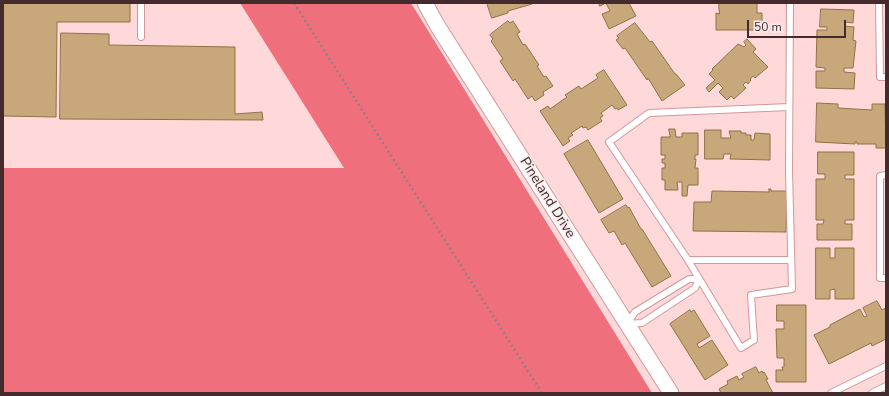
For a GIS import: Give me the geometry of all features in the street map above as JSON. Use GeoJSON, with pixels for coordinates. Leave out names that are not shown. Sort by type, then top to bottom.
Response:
{"type":"FeatureCollection","features":[{"type":"Feature","properties":{"kind":"street","name":"Pineland Drive"},"geometry":{"type":"LineString","coordinates":[[425,3],[437,25],[671,393]]}},
{"type":"Feature","properties":{"kind":"lane"},"geometry":{"type":"LineString","coordinates":[[141,3],[141,36]]}},
{"type":"Feature","properties":{"kind":"lane"},"geometry":{"type":"LineString","coordinates":[[789,107],[649,113],[609,142],[688,260],[741,348],[754,340],[752,294],[792,289],[789,171],[790,3]]}},
{"type":"Feature","properties":{"kind":"lane"},"geometry":{"type":"LineString","coordinates":[[879,3],[880,77],[886,77]]}},
{"type":"Feature","properties":{"kind":"lane"},"geometry":{"type":"LineString","coordinates":[[886,176],[880,176],[880,278],[886,278]]}},
{"type":"Feature","properties":{"kind":"lane"},"geometry":{"type":"LineString","coordinates":[[688,260],[791,260]]}},
{"type":"Feature","properties":{"kind":"lane"},"geometry":{"type":"LineString","coordinates":[[627,324],[635,312],[655,299],[689,278],[699,279]]}},
{"type":"Feature","properties":{"kind":"lane"},"geometry":{"type":"LineString","coordinates":[[627,324],[642,323],[695,288],[699,279]]}},
{"type":"Feature","properties":{"kind":"lane"},"geometry":{"type":"LineString","coordinates":[[831,393],[886,366]]}},
{"type":"Feature","properties":{"kind":"lane"},"geometry":{"type":"LineString","coordinates":[[872,393],[886,386]]}},
{"type":"Feature","properties":{"kind":"path"},"geometry":{"type":"LineString","coordinates":[[294,3],[542,393]]}},
{"type":"Feature","properties":{"kind":"shaded area"},"geometry":{"type":"Polygon","coordinates":[[[240,3],[411,3],[652,393],[3,393],[3,168],[344,168],[240,3]]]}},
{"type":"Feature","properties":{"kind":"building"},"geometry":{"type":"Polygon","coordinates":[[[3,3],[130,3],[130,22],[57,22],[56,117],[3,116],[3,3]]]}},
{"type":"Feature","properties":{"kind":"building"},"geometry":{"type":"Polygon","coordinates":[[[487,3],[532,4],[508,11],[508,13],[492,18],[487,3]]]}},
{"type":"Feature","properties":{"kind":"building"},"geometry":{"type":"Polygon","coordinates":[[[599,3],[606,3],[600,6],[599,3]]]}},
{"type":"Feature","properties":{"kind":"building"},"geometry":{"type":"Polygon","coordinates":[[[606,3],[629,3],[636,16],[609,29],[602,14],[610,11],[606,3]]]}},
{"type":"Feature","properties":{"kind":"building"},"geometry":{"type":"Polygon","coordinates":[[[719,3],[757,3],[757,13],[762,13],[762,21],[759,21],[759,30],[716,30],[716,13],[719,14],[719,3]]]}},
{"type":"Feature","properties":{"kind":"building"},"geometry":{"type":"Polygon","coordinates":[[[821,9],[854,10],[853,23],[845,22],[845,26],[854,27],[853,40],[856,41],[853,68],[844,68],[844,72],[855,73],[854,89],[816,88],[816,71],[825,71],[825,68],[816,67],[817,30],[827,30],[827,27],[820,27],[821,9]]]}},
{"type":"Feature","properties":{"kind":"building"},"geometry":{"type":"Polygon","coordinates":[[[508,21],[510,23],[513,21],[520,32],[517,34],[523,45],[525,44],[539,65],[537,66],[544,77],[546,76],[553,86],[543,92],[544,95],[535,101],[532,96],[528,99],[515,79],[513,81],[500,61],[503,59],[491,41],[493,39],[490,35],[508,21]]]}},
{"type":"Feature","properties":{"kind":"building"},"geometry":{"type":"Polygon","coordinates":[[[635,23],[650,42],[652,41],[675,74],[685,85],[662,101],[648,78],[647,80],[625,48],[623,49],[616,40],[619,38],[617,36],[635,23]]]}},
{"type":"Feature","properties":{"kind":"building"},"geometry":{"type":"Polygon","coordinates":[[[61,33],[109,34],[109,45],[235,47],[235,114],[262,112],[263,120],[60,119],[61,33]]]}},
{"type":"Feature","properties":{"kind":"building"},"geometry":{"type":"Polygon","coordinates":[[[747,39],[756,49],[753,52],[768,67],[755,78],[753,76],[748,84],[746,82],[743,85],[746,88],[734,99],[731,96],[727,100],[719,92],[723,88],[718,83],[709,92],[706,88],[715,80],[709,74],[713,70],[712,69],[738,44],[744,47],[746,45],[744,42],[747,39]]]}},
{"type":"Feature","properties":{"kind":"building"},"geometry":{"type":"Polygon","coordinates":[[[604,70],[627,105],[618,110],[612,105],[601,113],[603,116],[600,118],[602,121],[588,130],[586,127],[583,128],[582,126],[571,133],[573,135],[568,138],[570,141],[563,146],[540,111],[548,106],[550,109],[567,97],[565,95],[579,86],[581,89],[598,78],[596,75],[604,70]]]}},
{"type":"Feature","properties":{"kind":"building"},"geometry":{"type":"Polygon","coordinates":[[[817,103],[838,104],[838,108],[872,110],[872,104],[885,104],[886,148],[876,148],[876,144],[857,144],[857,142],[855,142],[855,144],[816,142],[817,103]]]}},
{"type":"Feature","properties":{"kind":"building"},"geometry":{"type":"Polygon","coordinates":[[[669,129],[675,129],[676,137],[682,137],[682,133],[698,133],[698,155],[695,155],[695,168],[698,168],[698,185],[688,185],[687,196],[682,196],[682,182],[677,182],[678,190],[665,190],[665,180],[662,180],[662,168],[665,168],[665,163],[662,163],[662,159],[665,159],[665,155],[661,155],[661,137],[670,137],[669,129]]]}},
{"type":"Feature","properties":{"kind":"building"},"geometry":{"type":"Polygon","coordinates":[[[705,130],[721,130],[721,138],[731,138],[729,131],[741,131],[741,133],[746,133],[746,135],[751,135],[751,140],[754,140],[755,133],[770,134],[770,160],[730,159],[731,154],[724,154],[723,159],[705,159],[705,130]]]}},
{"type":"Feature","properties":{"kind":"building"},"geometry":{"type":"Polygon","coordinates":[[[588,140],[623,199],[599,213],[564,154],[588,140]]]}},
{"type":"Feature","properties":{"kind":"building"},"geometry":{"type":"Polygon","coordinates":[[[818,152],[854,152],[854,175],[845,175],[845,179],[854,179],[854,220],[845,220],[845,224],[852,224],[852,240],[817,240],[817,224],[823,224],[824,220],[816,220],[816,179],[825,179],[825,174],[818,174],[818,152]]]}},
{"type":"Feature","properties":{"kind":"building"},"geometry":{"type":"Polygon","coordinates":[[[769,189],[771,189],[771,191],[787,191],[786,232],[693,231],[694,202],[711,202],[712,191],[769,192],[769,189]]]}},
{"type":"Feature","properties":{"kind":"building"},"geometry":{"type":"Polygon","coordinates":[[[626,205],[628,208],[629,207],[671,276],[652,287],[625,243],[622,245],[614,231],[609,233],[601,220],[626,205]]]}},
{"type":"Feature","properties":{"kind":"building"},"geometry":{"type":"Polygon","coordinates":[[[816,248],[830,248],[830,258],[835,258],[835,248],[854,248],[854,299],[835,299],[835,289],[830,290],[830,299],[816,299],[816,248]]]}},
{"type":"Feature","properties":{"kind":"building"},"geometry":{"type":"Polygon","coordinates":[[[877,301],[882,310],[886,308],[886,339],[872,346],[871,343],[829,364],[814,335],[860,309],[864,317],[867,316],[863,308],[877,301]]]}},
{"type":"Feature","properties":{"kind":"building"},"geometry":{"type":"Polygon","coordinates":[[[777,305],[806,305],[806,382],[776,382],[776,370],[783,370],[782,367],[784,367],[784,358],[777,358],[776,329],[784,329],[784,321],[777,321],[777,305]]]}},
{"type":"Feature","properties":{"kind":"building"},"geometry":{"type":"Polygon","coordinates":[[[690,310],[691,312],[694,310],[710,336],[697,344],[699,348],[712,340],[728,365],[705,380],[670,324],[690,310]]]}},
{"type":"Feature","properties":{"kind":"building"},"geometry":{"type":"Polygon","coordinates":[[[756,367],[759,373],[762,371],[763,373],[764,372],[768,379],[766,380],[773,393],[721,393],[719,389],[728,384],[727,381],[737,376],[739,380],[744,377],[742,374],[756,367]]]}}]}
